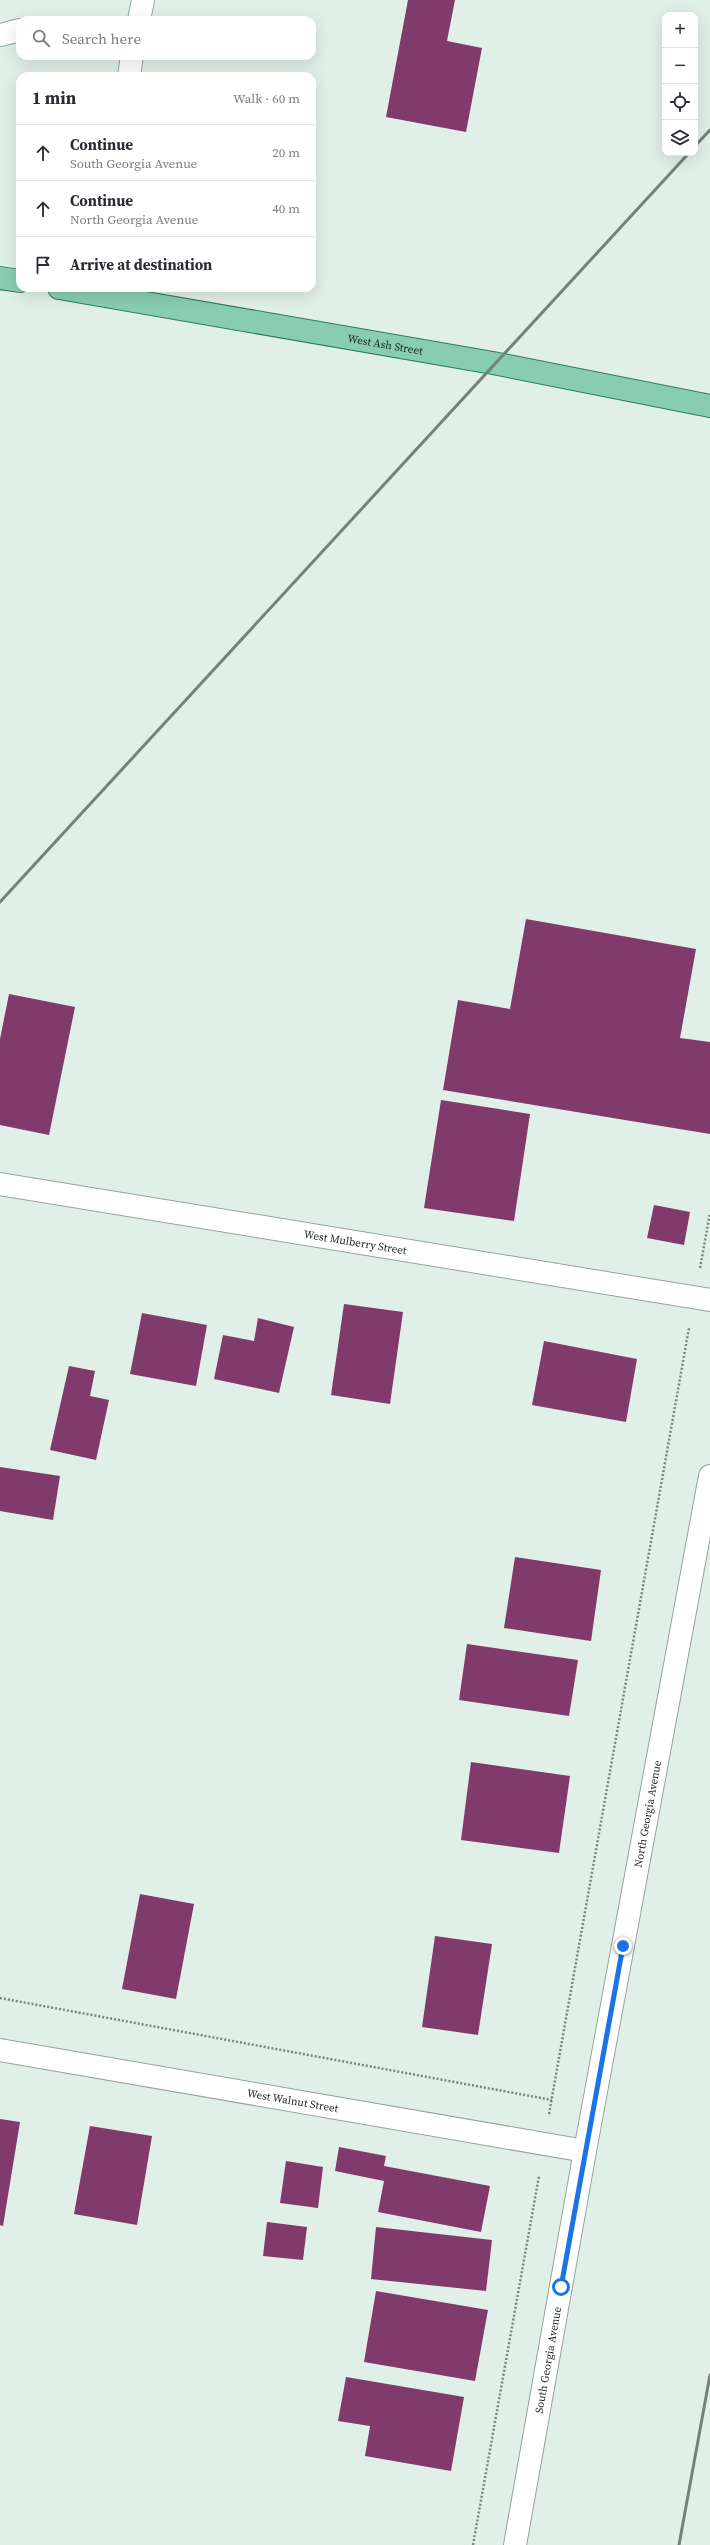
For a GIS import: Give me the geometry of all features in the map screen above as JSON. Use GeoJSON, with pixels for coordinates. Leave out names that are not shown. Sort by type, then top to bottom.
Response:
{"type":"FeatureCollection","features":[{"type":"Feature","properties":{"kind":"main road"},"geometry":{"type":"LineString","coordinates":[[0,278],[16,280]]}},
{"type":"Feature","properties":{"kind":"main road","name":"West Ash Street"},"geometry":{"type":"LineString","coordinates":[[100,292],[493,363],[710,406]]}},
{"type":"Feature","properties":{"kind":"street"},"geometry":{"type":"LineString","coordinates":[[140,16],[143,0]]}},
{"type":"Feature","properties":{"kind":"street"},"geometry":{"type":"LineString","coordinates":[[0,35],[16,31]]}},
{"type":"Feature","properties":{"kind":"street"},"geometry":{"type":"LineString","coordinates":[[130,72],[131,60]]}},
{"type":"Feature","properties":{"kind":"street","name":"West Mulberry Street"},"geometry":{"type":"LineString","coordinates":[[0,1184],[710,1300]]}},
{"type":"Feature","properties":{"kind":"street","name":"North Georgia Avenue"},"geometry":{"type":"LineString","coordinates":[[585,2151],[710,1476]]}},
{"type":"Feature","properties":{"kind":"street","name":"West Walnut Street"},"geometry":{"type":"LineString","coordinates":[[0,2050],[585,2151]]}},
{"type":"Feature","properties":{"kind":"street","name":"South Georgia Avenue"},"geometry":{"type":"LineString","coordinates":[[515,2545],[585,2151]]}},
{"type":"Feature","properties":{"kind":"path"},"geometry":{"type":"LineString","coordinates":[[700,1273],[710,1213]]}},
{"type":"Feature","properties":{"kind":"path"},"geometry":{"type":"LineString","coordinates":[[549,2115],[690,1323]]}},
{"type":"Feature","properties":{"kind":"path"},"geometry":{"type":"LineString","coordinates":[[0,1998],[552,2100]]}},
{"type":"Feature","properties":{"kind":"path"},"geometry":{"type":"LineString","coordinates":[[473,2545],[539,2176]]}},
{"type":"Feature","properties":{"kind":"building"},"geometry":{"type":"Polygon","coordinates":[[[408,0],[455,0],[447,41],[482,48],[466,132],[386,117],[408,0]]]}},
{"type":"Feature","properties":{"kind":"building"},"geometry":{"type":"Polygon","coordinates":[[[526,919],[696,949],[680,1038],[710,1042],[710,1134],[443,1090],[458,1000],[510,1009],[526,919]]]}},
{"type":"Feature","properties":{"kind":"building"},"geometry":{"type":"Polygon","coordinates":[[[9,994],[75,1007],[49,1135],[0,1125],[0,1039],[9,994]]]}},
{"type":"Feature","properties":{"kind":"building"},"geometry":{"type":"Polygon","coordinates":[[[441,1100],[530,1114],[514,1221],[424,1208],[441,1100]]]}},
{"type":"Feature","properties":{"kind":"building"},"geometry":{"type":"Polygon","coordinates":[[[654,1205],[690,1212],[684,1245],[647,1238],[654,1205]]]}},
{"type":"Feature","properties":{"kind":"building"},"geometry":{"type":"Polygon","coordinates":[[[344,1304],[403,1312],[390,1404],[331,1395],[344,1304]]]}},
{"type":"Feature","properties":{"kind":"building"},"geometry":{"type":"Polygon","coordinates":[[[142,1313],[207,1325],[196,1386],[130,1374],[142,1313]]]}},
{"type":"Feature","properties":{"kind":"building"},"geometry":{"type":"Polygon","coordinates":[[[258,1318],[294,1327],[279,1393],[214,1379],[223,1335],[254,1341],[258,1318]]]}},
{"type":"Feature","properties":{"kind":"building"},"geometry":{"type":"Polygon","coordinates":[[[544,1341],[637,1359],[626,1422],[532,1405],[544,1341]]]}},
{"type":"Feature","properties":{"kind":"building"},"geometry":{"type":"Polygon","coordinates":[[[69,1366],[95,1371],[90,1396],[109,1400],[96,1460],[50,1450],[69,1366]]]}},
{"type":"Feature","properties":{"kind":"building"},"geometry":{"type":"Polygon","coordinates":[[[0,1467],[60,1476],[53,1520],[0,1511],[0,1467]]]}},
{"type":"Feature","properties":{"kind":"building"},"geometry":{"type":"Polygon","coordinates":[[[515,1557],[601,1570],[591,1641],[504,1628],[515,1557]]]}},
{"type":"Feature","properties":{"kind":"building"},"geometry":{"type":"Polygon","coordinates":[[[467,1644],[578,1660],[569,1716],[459,1700],[467,1644]]]}},
{"type":"Feature","properties":{"kind":"building"},"geometry":{"type":"Polygon","coordinates":[[[471,1762],[570,1776],[559,1853],[461,1840],[471,1762]]]}},
{"type":"Feature","properties":{"kind":"building"},"geometry":{"type":"Polygon","coordinates":[[[140,1894],[194,1904],[176,1999],[122,1989],[140,1894]]]}},
{"type":"Feature","properties":{"kind":"building"},"geometry":{"type":"Polygon","coordinates":[[[435,1936],[492,1944],[478,2035],[422,2027],[435,1936]]]}},
{"type":"Feature","properties":{"kind":"building"},"geometry":{"type":"Polygon","coordinates":[[[0,2119],[20,2122],[3,2226],[0,2225],[0,2119]]]}},
{"type":"Feature","properties":{"kind":"building"},"geometry":{"type":"Polygon","coordinates":[[[90,2126],[152,2136],[137,2225],[74,2214],[90,2126]]]}},
{"type":"Feature","properties":{"kind":"building"},"geometry":{"type":"Polygon","coordinates":[[[339,2147],[386,2156],[384,2166],[490,2186],[481,2232],[378,2212],[384,2181],[335,2171],[339,2147]]]}},
{"type":"Feature","properties":{"kind":"building"},"geometry":{"type":"Polygon","coordinates":[[[286,2161],[323,2167],[318,2208],[280,2203],[286,2161]]]}},
{"type":"Feature","properties":{"kind":"building"},"geometry":{"type":"Polygon","coordinates":[[[267,2222],[307,2227],[303,2260],[263,2256],[267,2222]]]}},
{"type":"Feature","properties":{"kind":"building"},"geometry":{"type":"Polygon","coordinates":[[[376,2227],[492,2240],[486,2291],[371,2279],[376,2227]]]}},
{"type":"Feature","properties":{"kind":"building"},"geometry":{"type":"Polygon","coordinates":[[[376,2291],[488,2310],[475,2381],[364,2362],[376,2291]]]}},
{"type":"Feature","properties":{"kind":"building"},"geometry":{"type":"Polygon","coordinates":[[[346,2377],[464,2397],[451,2471],[365,2456],[370,2426],[338,2421],[346,2377]]]}},
{"type":"Feature","properties":{"kind":"railway"},"geometry":{"type":"LineString","coordinates":[[698,143],[710,130]]}},
{"type":"Feature","properties":{"kind":"railway"},"geometry":{"type":"LineString","coordinates":[[0,902],[686,156]]}},
{"type":"Feature","properties":{"kind":"railway"},"geometry":{"type":"LineString","coordinates":[[679,2545],[710,2375]]}},
{"type":"Feature","properties":{"kind":"route"},"geometry":{"type":"LineString","coordinates":[[561,2287],[623,1946]]}}]}
